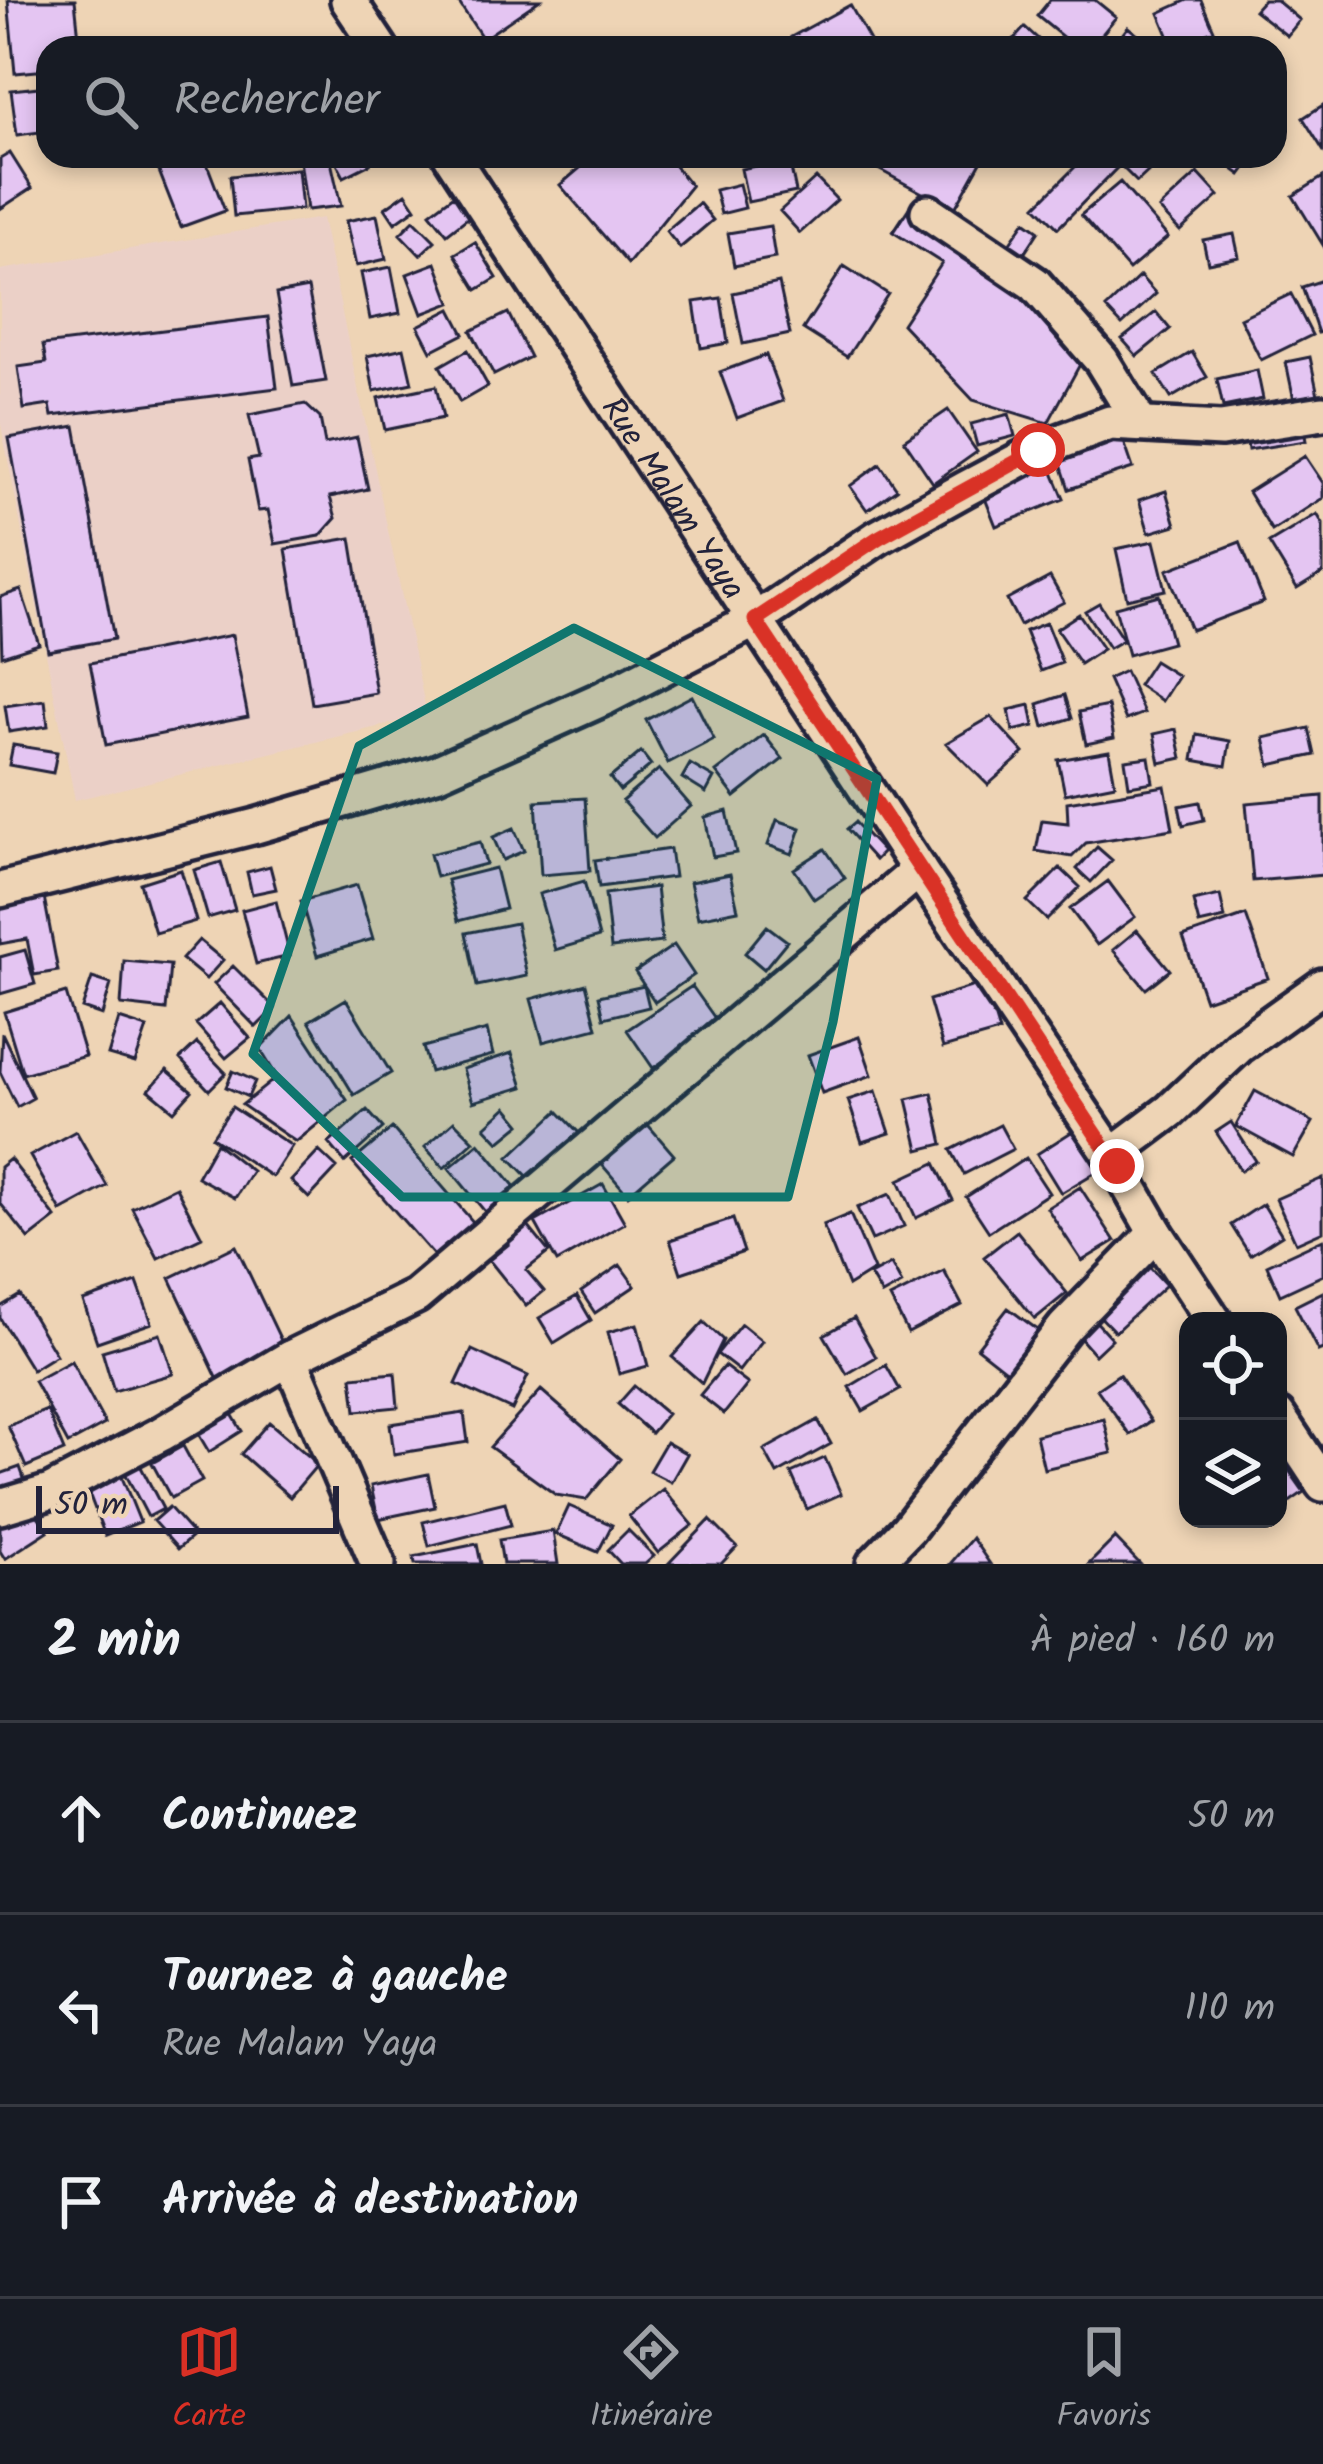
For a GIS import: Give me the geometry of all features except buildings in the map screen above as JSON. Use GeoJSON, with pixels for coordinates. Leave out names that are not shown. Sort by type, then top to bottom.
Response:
{"type":"FeatureCollection","features":[{"type":"Feature","properties":{"kind":"street"},"geometry":{"type":"LineString","coordinates":[[348,0],[372,36]]}},
{"type":"Feature","properties":{"kind":"street","name":"Rue Malam Yaya"},"geometry":{"type":"LineString","coordinates":[[459,168],[1111,1156],[1208,1312]]}},
{"type":"Feature","properties":{"kind":"street"},"geometry":{"type":"LineString","coordinates":[[928,212],[1035,284],[1102,361],[1140,423]]}},
{"type":"Feature","properties":{"kind":"street"},"geometry":{"type":"LineString","coordinates":[[0,890],[171,848],[436,773],[604,698],[755,620],[878,538],[1038,450],[1110,424],[1221,429],[1323,413]]}},
{"type":"Feature","properties":{"kind":"street"},"geometry":{"type":"LineString","coordinates":[[0,1507],[50,1492],[290,1358],[416,1296],[919,870]]}},
{"type":"Feature","properties":{"kind":"street"},"geometry":{"type":"LineString","coordinates":[[1111,1156],[1170,1112],[1238,1046],[1323,986]]}},
{"type":"Feature","properties":{"kind":"street"},"geometry":{"type":"LineString","coordinates":[[874,1564],[908,1529],[1065,1327],[1156,1233]]}},
{"type":"Feature","properties":{"kind":"street"},"geometry":{"type":"LineString","coordinates":[[290,1358],[378,1564]]}},
{"type":"Feature","properties":{"kind":"street"},"geometry":{"type":"LineString","coordinates":[[1281,1420],[1323,1484]]}},
{"type":"Feature","properties":{"kind":"highlighted area"},"geometry":{"type":"Polygon","coordinates":[[[574,628],[877,779],[833,1022],[788,1197],[402,1197],[253,1054],[359,746],[574,628]]]}},
{"type":"Feature","properties":{"kind":"shaded area"},"geometry":{"type":"Polygon","coordinates":[[[322,218],[427,715],[75,800],[0,420],[0,270],[322,218]]]}},
{"type":"Feature","properties":{"kind":"route"},"geometry":{"type":"LineString","coordinates":[[1038,450],[878,538],[755,620],[1117,1166]]}}]}
